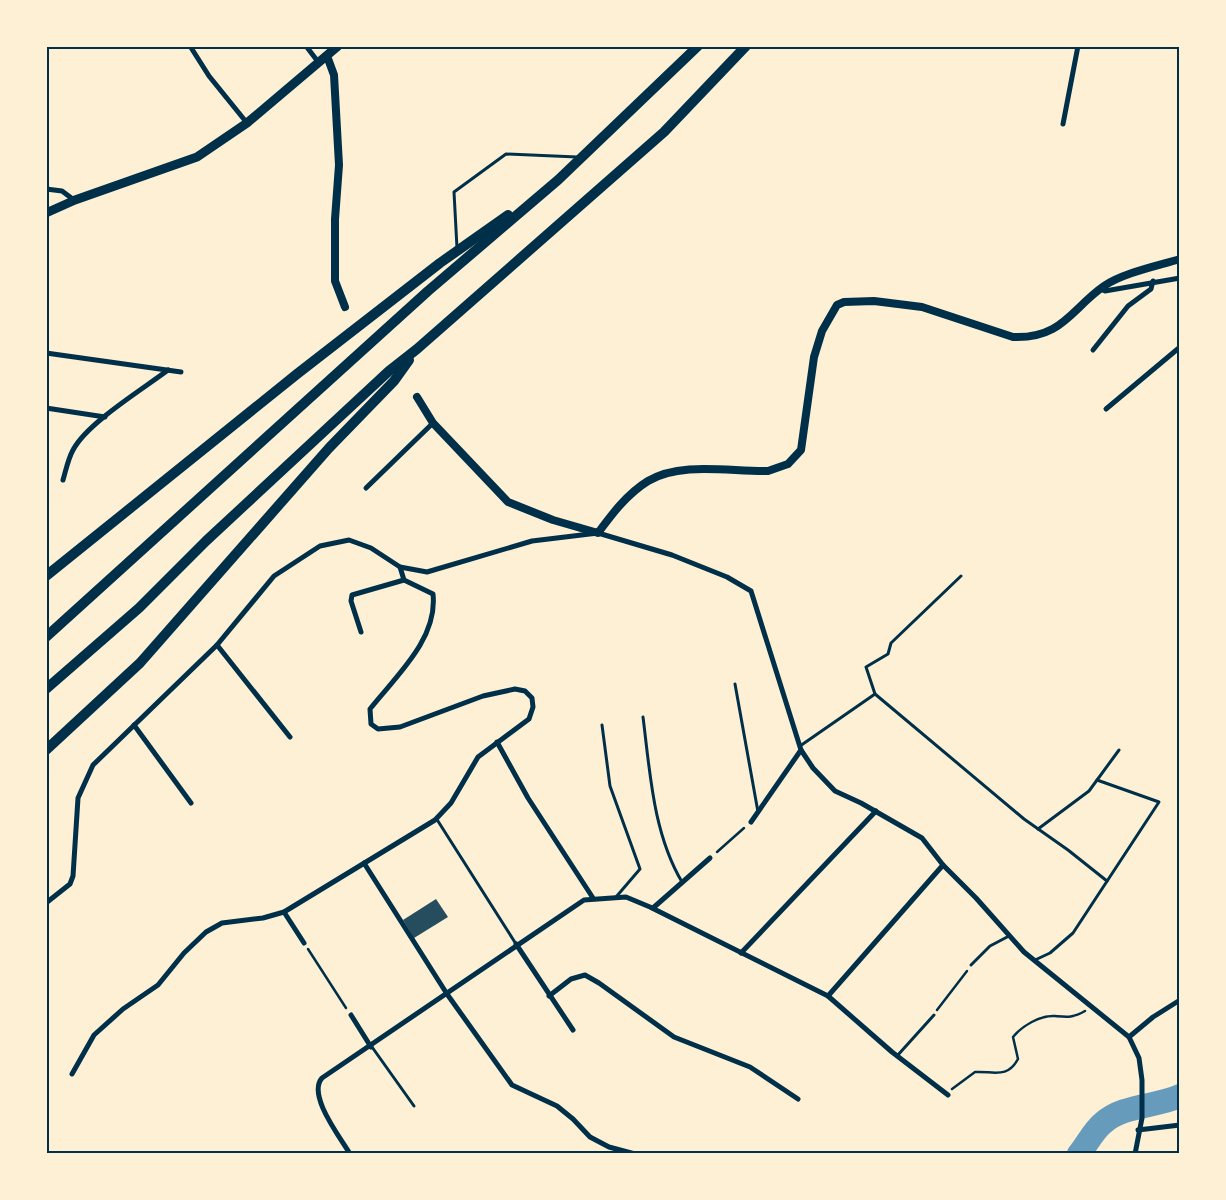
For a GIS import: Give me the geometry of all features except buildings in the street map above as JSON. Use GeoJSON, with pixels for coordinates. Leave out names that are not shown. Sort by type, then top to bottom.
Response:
{"type":"FeatureCollection","features":[{"type":"Feature","properties":{"kind":"highway"},"geometry":{"type":"LineString","coordinates":[[46,637],[428,291],[558,180],[698,46]]}},
{"type":"Feature","properties":{"kind":"highway"},"geometry":{"type":"LineString","coordinates":[[46,689],[139,608],[206,541],[389,371],[417,349],[664,132],[746,46]]}},
{"type":"Feature","properties":{"kind":"highway"},"geometry":{"type":"LineString","coordinates":[[46,576],[297,374],[457,251],[558,180]]}},
{"type":"Feature","properties":{"kind":"highway"},"geometry":{"type":"LineString","coordinates":[[46,750],[140,663],[329,448],[394,381],[417,349]]}},
{"type":"Feature","properties":{"kind":"main road"},"geometry":{"type":"LineString","coordinates":[[46,214],[75,200],[198,157],[247,123],[338,46]]}},
{"type":"Feature","properties":{"kind":"street"},"geometry":{"type":"LineString","coordinates":[[190,46],[209,76],[247,123]]}},
{"type":"Feature","properties":{"kind":"street"},"geometry":{"type":"LineString","coordinates":[[306,46],[318,63]]}},
{"type":"Feature","properties":{"kind":"street"},"geometry":{"type":"LineString","coordinates":[[1063,124],[1078,46]]}},
{"type":"Feature","properties":{"kind":"street"},"geometry":{"type":"LineString","coordinates":[[328,56],[334,75],[339,164],[335,219],[335,281],[344,307]]}},
{"type":"Feature","properties":{"kind":"street"},"geometry":{"type":"LineString","coordinates":[[46,189],[62,192],[75,200]]}},
{"type":"Feature","properties":{"kind":"street"},"geometry":{"type":"LineString","coordinates":[[46,903],[70,884],[73,876],[78,798],[93,765],[217,645],[274,576],[320,546],[349,540],[372,548],[400,566],[427,572],[532,541],[598,533],[632,493],[649,480],[690,470],[768,472],[781,468],[791,461],[802,446],[818,343],[834,307],[837,305],[844,302],[874,301],[922,307],[1013,337],[1022,337],[1039,334],[1063,323],[1100,289],[1115,281],[1180,259]]}},
{"type":"Feature","properties":{"kind":"street"},"geometry":{"type":"LineString","coordinates":[[1100,289],[1105,291],[1153,281],[1180,278]]}},
{"type":"Feature","properties":{"kind":"street"},"geometry":{"type":"LineString","coordinates":[[1093,350],[1128,306],[1151,289],[1153,281]]}},
{"type":"Feature","properties":{"kind":"street"},"geometry":{"type":"LineString","coordinates":[[1106,409],[1180,347]]}},
{"type":"Feature","properties":{"kind":"street"},"geometry":{"type":"LineString","coordinates":[[46,353],[181,372]]}},
{"type":"Feature","properties":{"kind":"street"},"geometry":{"type":"LineString","coordinates":[[63,480],[73,450],[105,417],[168,370]]}},
{"type":"Feature","properties":{"kind":"street"},"geometry":{"type":"LineString","coordinates":[[417,398],[433,423],[508,502],[553,520],[672,555],[727,577],[751,591],[800,748],[813,768],[835,792],[876,811],[922,838],[943,865],[1034,960],[1129,1037],[1139,1058],[1142,1097],[1142,1118],[1138,1130],[1135,1154]]}},
{"type":"Feature","properties":{"kind":"street"},"geometry":{"type":"LineString","coordinates":[[46,408],[105,417]]}},
{"type":"Feature","properties":{"kind":"street"},"geometry":{"type":"LineString","coordinates":[[366,488],[433,423]]}},
{"type":"Feature","properties":{"kind":"street"},"geometry":{"type":"LineString","coordinates":[[400,566],[404,580]]}},
{"type":"Feature","properties":{"kind":"street"},"geometry":{"type":"LineString","coordinates":[[72,1074],[94,1035],[123,1009],[158,985],[184,953],[206,932],[222,923],[263,918],[284,912],[436,818],[451,803],[478,757],[529,719],[533,707],[532,698],[525,691],[514,689],[483,696],[400,727],[378,729],[371,724],[370,709],[418,651],[435,609],[433,594],[404,580],[355,592],[352,595],[351,601],[361,632]]}},
{"type":"Feature","properties":{"kind":"street"},"geometry":{"type":"LineString","coordinates":[[217,645],[290,737]]}},
{"type":"Feature","properties":{"kind":"street"},"geometry":{"type":"LineString","coordinates":[[134,725],[191,803]]}},
{"type":"Feature","properties":{"kind":"street"},"geometry":{"type":"LineString","coordinates":[[497,742],[528,798],[593,898]]}},
{"type":"Feature","properties":{"kind":"street"},"geometry":{"type":"LineString","coordinates":[[750,822],[800,748]]}},
{"type":"Feature","properties":{"kind":"street"},"geometry":{"type":"LineString","coordinates":[[741,953],[876,811]]}},
{"type":"Feature","properties":{"kind":"street"},"geometry":{"type":"LineString","coordinates":[[653,908],[710,858]]}},
{"type":"Feature","properties":{"kind":"street"},"geometry":{"type":"LineString","coordinates":[[364,863],[447,994],[512,1085],[558,1106],[573,1118],[590,1137],[609,1146],[635,1154]]}},
{"type":"Feature","properties":{"kind":"street"},"geometry":{"type":"LineString","coordinates":[[828,996],[943,865]]}},
{"type":"Feature","properties":{"kind":"street"},"geometry":{"type":"LineString","coordinates":[[350,1154],[317,1096],[318,1083],[322,1078],[371,1047],[516,944],[571,908],[593,898],[626,897],[653,908],[828,996],[897,1056],[948,1095]]}},
{"type":"Feature","properties":{"kind":"street"},"geometry":{"type":"LineString","coordinates":[[284,912],[304,944]]}},
{"type":"Feature","properties":{"kind":"street"},"geometry":{"type":"LineString","coordinates":[[516,944],[573,1030]]}},
{"type":"Feature","properties":{"kind":"street"},"geometry":{"type":"LineString","coordinates":[[549,996],[571,979],[585,975],[674,1037],[750,1067],[798,1099]]}},
{"type":"Feature","properties":{"kind":"street"},"geometry":{"type":"LineString","coordinates":[[1129,1037],[1153,1016],[1180,1000]]}},
{"type":"Feature","properties":{"kind":"street"},"geometry":{"type":"LineString","coordinates":[[351,1015],[371,1047]]}},
{"type":"Feature","properties":{"kind":"street"},"geometry":{"type":"LineString","coordinates":[[1138,1130],[1180,1125]]}},
{"type":"Feature","properties":{"kind":"lane"},"geometry":{"type":"LineString","coordinates":[[457,251],[454,192],[506,154],[582,157]]}},
{"type":"Feature","properties":{"kind":"lane"},"geometry":{"type":"LineString","coordinates":[[961,576],[891,643],[888,654],[866,667],[874,694],[1038,829],[1107,881]]}},
{"type":"Feature","properties":{"kind":"lane"},"geometry":{"type":"LineString","coordinates":[[735,684],[758,812]]}},
{"type":"Feature","properties":{"kind":"lane"},"geometry":{"type":"LineString","coordinates":[[800,748],[874,694]]}},
{"type":"Feature","properties":{"kind":"lane"},"geometry":{"type":"LineString","coordinates":[[643,717],[662,838],[671,862],[683,882]]}},
{"type":"Feature","properties":{"kind":"lane"},"geometry":{"type":"LineString","coordinates":[[602,725],[610,786],[640,868],[616,897]]}},
{"type":"Feature","properties":{"kind":"lane"},"geometry":{"type":"LineString","coordinates":[[1038,829],[1089,791],[1119,750]]}},
{"type":"Feature","properties":{"kind":"lane"},"geometry":{"type":"LineString","coordinates":[[1034,960],[1050,954],[1073,933],[1159,802],[1097,780]]}},
{"type":"Feature","properties":{"kind":"lane"},"geometry":{"type":"LineString","coordinates":[[436,818],[516,944]]}},
{"type":"Feature","properties":{"kind":"lane"},"geometry":{"type":"LineString","coordinates":[[971,965],[990,946],[1010,936]]}},
{"type":"Feature","properties":{"kind":"lane"},"geometry":{"type":"LineString","coordinates":[[897,1056],[934,1015]]}},
{"type":"Feature","properties":{"kind":"lane"},"geometry":{"type":"LineString","coordinates":[[371,1047],[414,1106]]}},
{"type":"Feature","properties":{"kind":"path"},"geometry":{"type":"LineString","coordinates":[[710,858],[750,822]]}},
{"type":"Feature","properties":{"kind":"path"},"geometry":{"type":"LineString","coordinates":[[304,944],[351,1015]]}},
{"type":"Feature","properties":{"kind":"path"},"geometry":{"type":"LineString","coordinates":[[934,1015],[971,965]]}},
{"type":"Feature","properties":{"kind":"path"},"geometry":{"type":"LineString","coordinates":[[948,1095],[975,1072],[1001,1074],[1013,1069],[1018,1059],[1013,1037],[1020,1029],[1053,1015],[1064,1018],[1076,1017],[1091,1007]]}},
{"type":"Feature","properties":{"kind":"waterway"},"geometry":{"type":"LineString","coordinates":[[1079,1154],[1097,1129],[1111,1117],[1130,1109],[1180,1096]]}}]}
